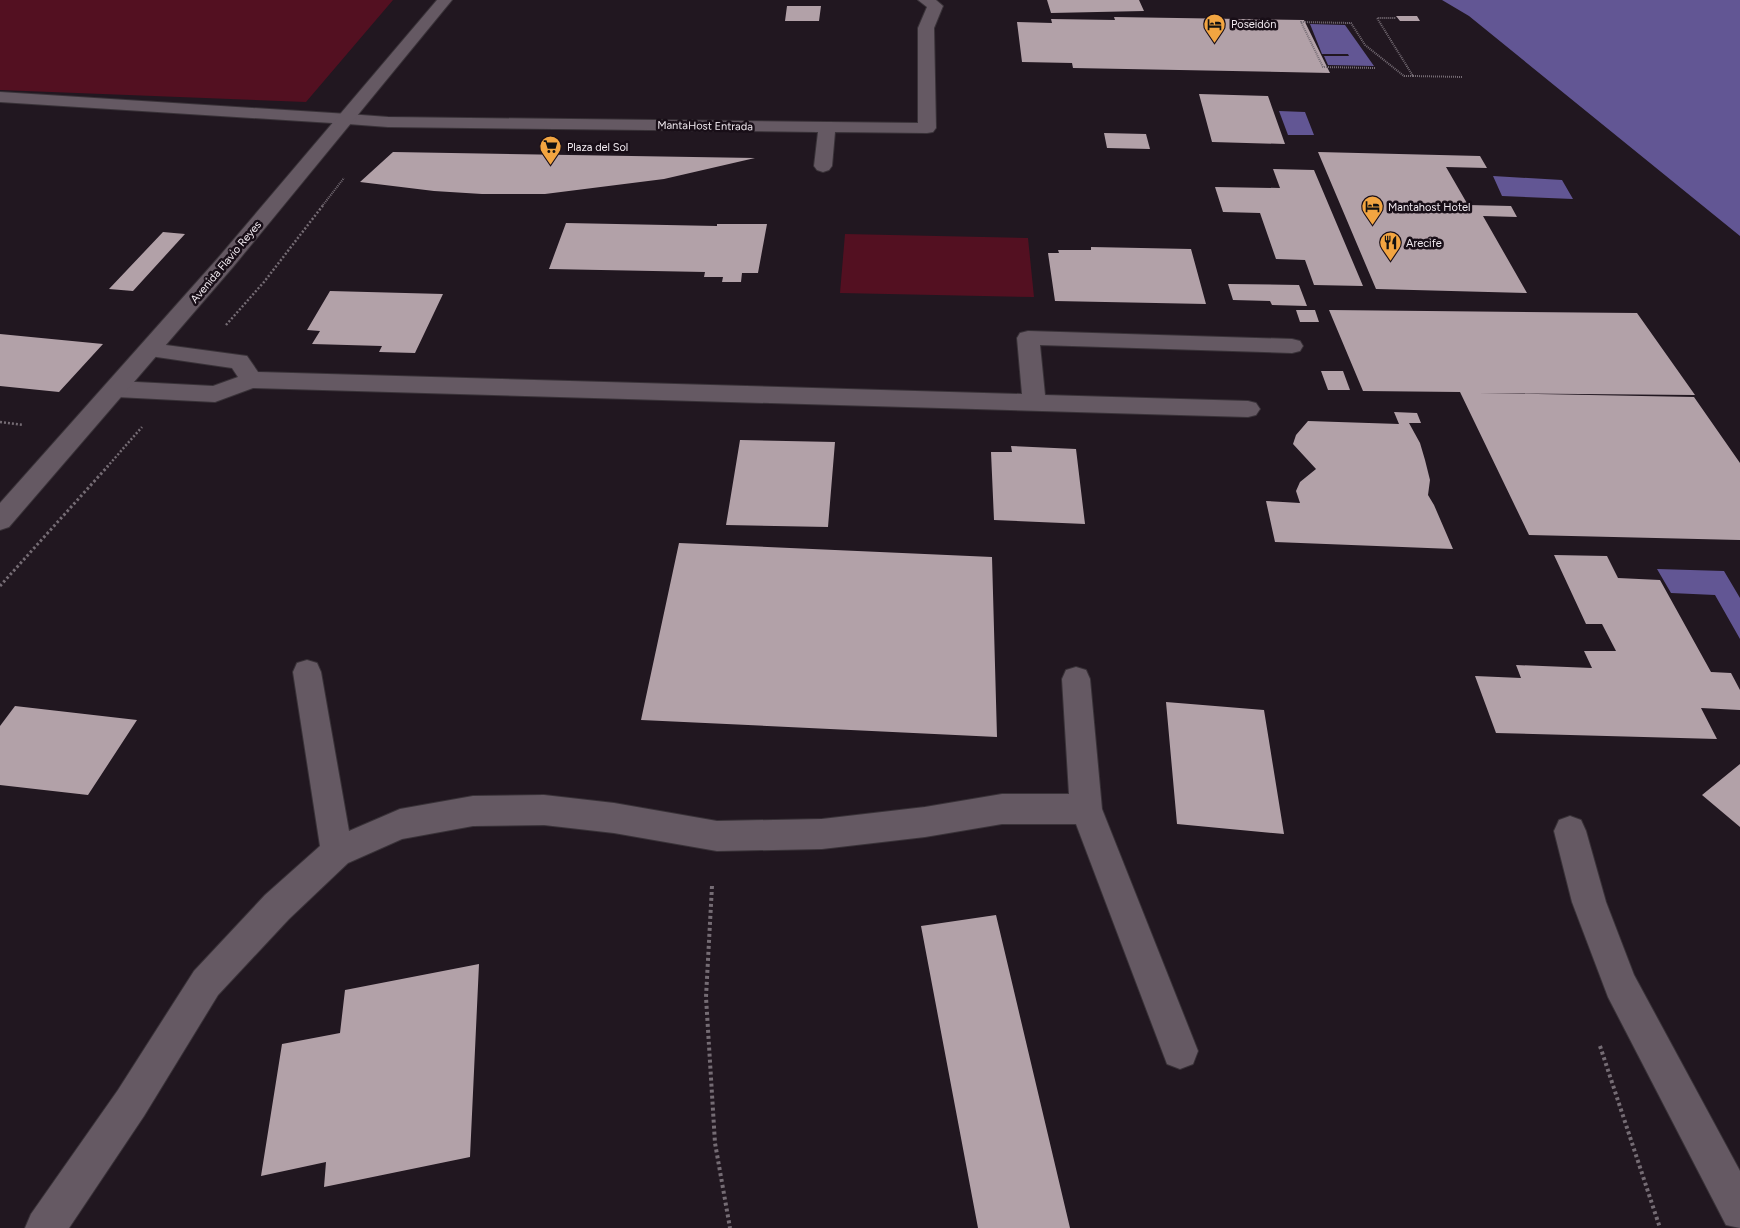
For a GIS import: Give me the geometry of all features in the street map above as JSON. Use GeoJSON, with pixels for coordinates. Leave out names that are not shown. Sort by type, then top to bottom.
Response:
{"type":"FeatureCollection","features":[{"type":"Feature","properties":{"kind":"street","name":"Avenida Flavio Reyes"},"geometry":{"type":"LineString","coordinates":[[0,520],[151,350],[348,119],[446,0]]}},
{"type":"Feature","properties":{"kind":"street","name":"MantaHost Entrada"},"geometry":{"type":"LineString","coordinates":[[0,97],[388,122],[927,128],[926,28],[935,6],[925,0]]}},
{"type":"Feature","properties":{"kind":"street"},"geometry":{"type":"LineString","coordinates":[[823,166],[827,127]]}},
{"type":"Feature","properties":{"kind":"street"},"geometry":{"type":"LineString","coordinates":[[1034,403],[1028,338],[1292,346]]}},
{"type":"Feature","properties":{"kind":"street"},"geometry":{"type":"LineString","coordinates":[[151,350],[239,361],[251,380]]}},
{"type":"Feature","properties":{"kind":"street"},"geometry":{"type":"LineString","coordinates":[[117,389],[215,394],[251,380],[1248,410]]}},
{"type":"Feature","properties":{"kind":"street"},"geometry":{"type":"LineString","coordinates":[[307,672],[337,852]]}},
{"type":"Feature","properties":{"kind":"street"},"geometry":{"type":"LineString","coordinates":[[1076,679],[1086,810],[1180,1051]]}},
{"type":"Feature","properties":{"kind":"street"},"geometry":{"type":"LineString","coordinates":[[45,1228],[131,1103],[206,983],[276,907],[337,852],[400,824],[473,811],[544,810],[614,818],[717,836],[822,834],[925,822],[1002,808],[1086,810]]}},
{"type":"Feature","properties":{"kind":"street"},"geometry":{"type":"LineString","coordinates":[[1570,831],[1589,902],[1620,985],[1740,1211]]}},
{"type":"Feature","properties":{"kind":"path"},"geometry":{"type":"LineString","coordinates":[[1396,18],[1377,18],[1413,76]]}},
{"type":"Feature","properties":{"kind":"path"},"geometry":{"type":"LineString","coordinates":[[1375,68],[1323,67],[1301,22],[1351,23],[1365,45],[1404,76],[1463,77]]}},
{"type":"Feature","properties":{"kind":"path"},"geometry":{"type":"LineString","coordinates":[[0,422],[23,425]]}},
{"type":"Feature","properties":{"kind":"path"},"geometry":{"type":"LineString","coordinates":[[712,886],[706,997],[715,1143],[730,1228]]}},
{"type":"Feature","properties":{"kind":"path"},"geometry":{"type":"LineString","coordinates":[[1597,1037],[1660,1228]]}},
{"type":"Feature","properties":{"kind":"shaded area"},"geometry":{"type":"Polygon","coordinates":[[[0,0],[393,0],[306,102],[0,90],[0,0]]]}},
{"type":"Feature","properties":{"kind":"shaded area"},"geometry":{"type":"Polygon","coordinates":[[[1442,0],[1740,0],[1740,236],[1469,16],[1442,0]]]}},
{"type":"Feature","properties":{"kind":"shaded area"},"geometry":{"type":"Polygon","coordinates":[[[1310,24],[1345,25],[1374,66],[1328,65],[1324,56],[1349,56],[1348,54],[1322,54],[1310,24]]]}},
{"type":"Feature","properties":{"kind":"shaded area"},"geometry":{"type":"Polygon","coordinates":[[[1279,111],[1305,112],[1314,135],[1288,135],[1279,111]]]}},
{"type":"Feature","properties":{"kind":"shaded area"},"geometry":{"type":"Polygon","coordinates":[[[1493,176],[1562,180],[1573,199],[1502,196],[1493,176]]]}},
{"type":"Feature","properties":{"kind":"shaded area"},"geometry":{"type":"Polygon","coordinates":[[[845,234],[1028,238],[1034,297],[840,293],[845,234]]]}},
{"type":"Feature","properties":{"kind":"shaded area"},"geometry":{"type":"Polygon","coordinates":[[[1657,569],[1724,571],[1740,598],[1740,639],[1715,595],[1671,593],[1657,569]]]}},
{"type":"Feature","properties":{"kind":"building"},"geometry":{"type":"Polygon","coordinates":[[[1047,0],[1139,0],[1144,11],[1051,13],[1047,0]]]}},
{"type":"Feature","properties":{"kind":"building"},"geometry":{"type":"Polygon","coordinates":[[[787,6],[821,6],[819,21],[785,21],[787,6]]]}},
{"type":"Feature","properties":{"kind":"building"},"geometry":{"type":"Polygon","coordinates":[[[1396,16],[1417,16],[1420,21],[1400,21],[1396,16]]]}},
{"type":"Feature","properties":{"kind":"building"},"geometry":{"type":"Polygon","coordinates":[[[1114,17],[1304,20],[1330,73],[1073,68],[1072,63],[1022,62],[1017,22],[1052,23],[1051,19],[1115,20],[1114,17]]]}},
{"type":"Feature","properties":{"kind":"building"},"geometry":{"type":"Polygon","coordinates":[[[1199,94],[1268,96],[1285,144],[1212,142],[1199,94]]]}},
{"type":"Feature","properties":{"kind":"building"},"geometry":{"type":"Polygon","coordinates":[[[1104,133],[1146,134],[1150,149],[1107,148],[1104,133]]]}},
{"type":"Feature","properties":{"kind":"building","name":"Plaza del Sol"},"geometry":{"type":"Polygon","coordinates":[[[393,152],[755,158],[664,179],[545,194],[482,194],[434,191],[360,182],[393,152]]]}},
{"type":"Feature","properties":{"kind":"building"},"geometry":{"type":"Polygon","coordinates":[[[1318,152],[1480,156],[1487,168],[1446,167],[1468,205],[1511,206],[1517,217],[1483,216],[1527,293],[1376,289],[1318,152]]]}},
{"type":"Feature","properties":{"kind":"building"},"geometry":{"type":"Polygon","coordinates":[[[1273,169],[1314,170],[1363,286],[1314,285],[1305,260],[1276,259],[1260,213],[1223,212],[1215,187],[1280,188],[1273,169]]]}},
{"type":"Feature","properties":{"kind":"building"},"geometry":{"type":"Polygon","coordinates":[[[566,223],[717,226],[717,224],[767,224],[758,273],[742,273],[741,282],[722,282],[723,277],[704,277],[705,272],[549,269],[566,223]]]}},
{"type":"Feature","properties":{"kind":"building"},"geometry":{"type":"Polygon","coordinates":[[[163,232],[185,234],[133,291],[109,289],[163,232]]]}},
{"type":"Feature","properties":{"kind":"building"},"geometry":{"type":"Polygon","coordinates":[[[1091,247],[1191,249],[1206,304],[1055,301],[1048,253],[1059,253],[1058,250],[1091,250],[1091,247]]]}},
{"type":"Feature","properties":{"kind":"building"},"geometry":{"type":"Polygon","coordinates":[[[1228,284],[1299,285],[1307,306],[1272,305],[1270,301],[1233,300],[1228,284]]]}},
{"type":"Feature","properties":{"kind":"building"},"geometry":{"type":"Polygon","coordinates":[[[330,291],[443,294],[415,353],[379,352],[382,346],[312,344],[320,331],[307,330],[330,291]]]}},
{"type":"Feature","properties":{"kind":"building"},"geometry":{"type":"Polygon","coordinates":[[[1296,310],[1315,310],[1319,322],[1300,322],[1296,310]]]}},
{"type":"Feature","properties":{"kind":"building"},"geometry":{"type":"Polygon","coordinates":[[[1329,310],[1637,313],[1695,395],[1477,393],[1694,397],[1740,463],[1740,540],[1529,535],[1460,392],[1363,391],[1329,310]]]}},
{"type":"Feature","properties":{"kind":"building"},"geometry":{"type":"Polygon","coordinates":[[[0,334],[103,344],[59,392],[0,386],[0,334]]]}},
{"type":"Feature","properties":{"kind":"building"},"geometry":{"type":"Polygon","coordinates":[[[1321,371],[1343,371],[1350,390],[1328,390],[1321,371]]]}},
{"type":"Feature","properties":{"kind":"building"},"geometry":{"type":"Polygon","coordinates":[[[1394,412],[1417,413],[1421,423],[1409,423],[1420,443],[1425,460],[1430,480],[1428,495],[1453,549],[1275,542],[1266,501],[1300,503],[1296,491],[1300,482],[1316,469],[1293,444],[1296,435],[1308,421],[1399,424],[1394,412]]]}},
{"type":"Feature","properties":{"kind":"building"},"geometry":{"type":"Polygon","coordinates":[[[740,440],[835,442],[828,527],[726,525],[740,440]]]}},
{"type":"Feature","properties":{"kind":"building"},"geometry":{"type":"Polygon","coordinates":[[[1011,446],[1076,449],[1085,524],[994,520],[991,452],[1012,452],[1011,446]]]}},
{"type":"Feature","properties":{"kind":"building"},"geometry":{"type":"Polygon","coordinates":[[[679,543],[992,557],[997,737],[641,720],[679,543]]]}},
{"type":"Feature","properties":{"kind":"building"},"geometry":{"type":"Polygon","coordinates":[[[1554,555],[1607,556],[1618,578],[1660,580],[1711,672],[1731,673],[1740,690],[1740,710],[1701,708],[1717,739],[1496,733],[1475,676],[1521,678],[1516,665],[1592,668],[1584,651],[1616,651],[1602,624],[1586,624],[1554,555]]]}},
{"type":"Feature","properties":{"kind":"building"},"geometry":{"type":"Polygon","coordinates":[[[1166,702],[1264,710],[1284,834],[1177,824],[1166,702]]]}},
{"type":"Feature","properties":{"kind":"building"},"geometry":{"type":"Polygon","coordinates":[[[15,706],[137,720],[88,795],[0,785],[0,726],[15,706]]]}},
{"type":"Feature","properties":{"kind":"building"},"geometry":{"type":"Polygon","coordinates":[[[1740,764],[1740,827],[1702,795],[1740,764]]]}},
{"type":"Feature","properties":{"kind":"building"},"geometry":{"type":"Polygon","coordinates":[[[996,915],[1070,1228],[978,1228],[921,926],[996,915]]]}},
{"type":"Feature","properties":{"kind":"building"},"geometry":{"type":"Polygon","coordinates":[[[479,964],[470,1157],[324,1187],[326,1162],[261,1176],[282,1044],[340,1033],[345,990],[479,964]]]}},
{"type":"Feature","properties":{"kind":"place","name":"Poseidón"},"geometry":{"type":"Point","coordinates":[1215,43]}},
{"type":"Feature","properties":{"kind":"place","name":"Plaza del Sol"},"geometry":{"type":"Point","coordinates":[551,166]}},
{"type":"Feature","properties":{"kind":"place","name":"Mantahost Hotel"},"geometry":{"type":"Point","coordinates":[1372,226]}},
{"type":"Feature","properties":{"kind":"place","name":"Arecife"},"geometry":{"type":"Point","coordinates":[1390,262]}}]}
